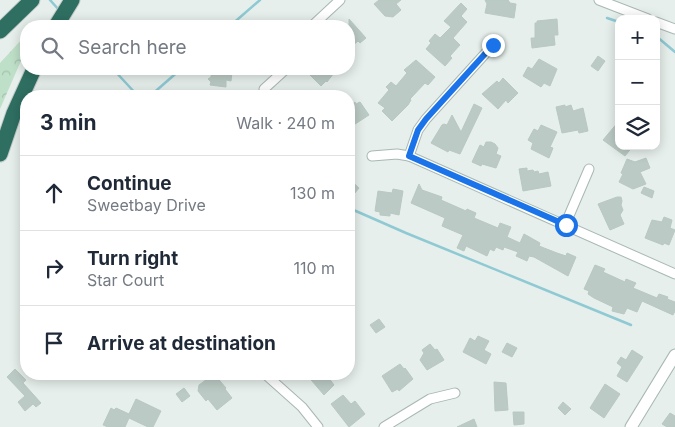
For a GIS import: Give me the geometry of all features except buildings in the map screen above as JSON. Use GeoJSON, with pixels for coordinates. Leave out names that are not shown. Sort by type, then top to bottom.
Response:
{"type":"FeatureCollection","features":[{"type":"Feature","properties":{"kind":"highway"},"geometry":{"type":"LineString","coordinates":[[0,31],[32,0]]}},
{"type":"Feature","properties":{"kind":"highway"},"geometry":{"type":"LineString","coordinates":[[60,20],[72,0]]}},
{"type":"Feature","properties":{"kind":"highway"},"geometry":{"type":"LineString","coordinates":[[24,90],[31,75]]}},
{"type":"Feature","properties":{"kind":"highway"},"geometry":{"type":"LineString","coordinates":[[0,154],[20,100]]}},
{"type":"Feature","properties":{"kind":"street"},"geometry":{"type":"LineString","coordinates":[[318,20],[340,0]]}},
{"type":"Feature","properties":{"kind":"street"},"geometry":{"type":"LineString","coordinates":[[599,0],[638,15]]}},
{"type":"Feature","properties":{"kind":"street"},"geometry":{"type":"LineString","coordinates":[[660,23],[675,29]]}},
{"type":"Feature","properties":{"kind":"street"},"geometry":{"type":"LineString","coordinates":[[409,156],[418,130],[426,119],[493,45]]}},
{"type":"Feature","properties":{"kind":"street"},"geometry":{"type":"LineString","coordinates":[[264,89],[279,75]]}},
{"type":"Feature","properties":{"kind":"street"},"geometry":{"type":"LineString","coordinates":[[372,156],[396,154],[409,156],[675,274]]}},
{"type":"Feature","properties":{"kind":"street"},"geometry":{"type":"LineString","coordinates":[[566,225],[589,169]]}},
{"type":"Feature","properties":{"kind":"street"},"geometry":{"type":"LineString","coordinates":[[631,427],[675,355]]}},
{"type":"Feature","properties":{"kind":"street"},"geometry":{"type":"LineString","coordinates":[[272,380],[302,407],[318,427]]}},
{"type":"Feature","properties":{"kind":"street"},"geometry":{"type":"LineString","coordinates":[[384,427],[424,401],[437,396],[455,393]]}},
{"type":"Feature","properties":{"kind":"green space"},"geometry":{"type":"Polygon","coordinates":[[[20,41],[20,63],[0,109],[0,63],[20,41]]]}},
{"type":"Feature","properties":{"kind":"waterway"},"geometry":{"type":"LineString","coordinates":[[50,0],[59,10]]}},
{"type":"Feature","properties":{"kind":"waterway"},"geometry":{"type":"LineString","coordinates":[[237,20],[260,0]]}},
{"type":"Feature","properties":{"kind":"waterway"},"geometry":{"type":"LineString","coordinates":[[607,18],[615,21]]}},
{"type":"Feature","properties":{"kind":"waterway"},"geometry":{"type":"LineString","coordinates":[[660,39],[675,52]]}},
{"type":"Feature","properties":{"kind":"waterway"},"geometry":{"type":"LineString","coordinates":[[119,75],[132,90]]}},
{"type":"Feature","properties":{"kind":"waterway"},"geometry":{"type":"LineString","coordinates":[[157,90],[174,75]]}},
{"type":"Feature","properties":{"kind":"waterway"},"geometry":{"type":"LineString","coordinates":[[355,211],[631,325]]}},
{"type":"Feature","properties":{"kind":"route"},"geometry":{"type":"LineString","coordinates":[[493,45],[426,119],[412,143],[409,156],[566,225]]}}]}
